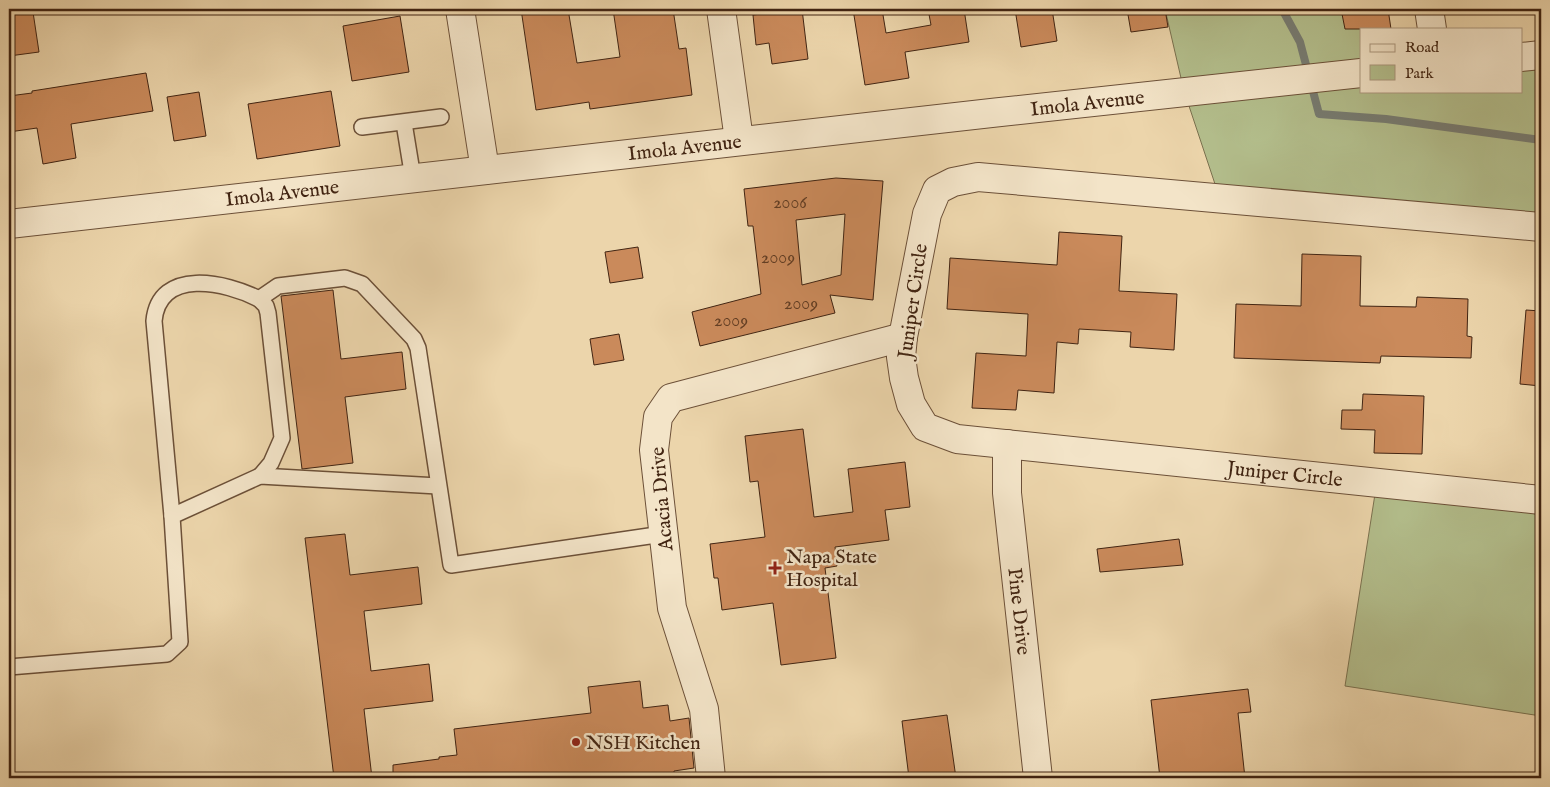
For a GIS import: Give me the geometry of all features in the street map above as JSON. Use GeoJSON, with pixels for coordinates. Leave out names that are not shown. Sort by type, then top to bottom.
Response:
{"type":"FeatureCollection","features":[{"type":"Feature","properties":{"kind":"street"},"geometry":{"type":"LineString","coordinates":[[460,9],[485,170]]}},
{"type":"Feature","properties":{"kind":"street"},"geometry":{"type":"LineString","coordinates":[[721,9],[739,140]]}},
{"type":"Feature","properties":{"kind":"street"},"geometry":{"type":"LineString","coordinates":[[1430,9],[1432,28]]}},
{"type":"Feature","properties":{"kind":"street"},"geometry":{"type":"LineString","coordinates":[[1522,57],[1541,55]]}},
{"type":"Feature","properties":{"kind":"street","name":"Imola Avenue"},"geometry":{"type":"LineString","coordinates":[[9,224],[739,140],[903,124],[1360,73]]}},
{"type":"Feature","properties":{"kind":"street","name":"Juniper Circle"},"geometry":{"type":"LineString","coordinates":[[1541,227],[978,177],[953,182],[937,190],[927,214],[903,337],[901,357],[911,404],[924,427],[957,438],[1541,500]]}},
{"type":"Feature","properties":{"kind":"street","name":"Acacia Drive"},"geometry":{"type":"LineString","coordinates":[[711,778],[704,709],[672,608],[654,450],[658,417],[671,398],[903,337]]}},
{"type":"Feature","properties":{"kind":"street","name":"Pine Drive"},"geometry":{"type":"LineString","coordinates":[[1008,444],[1007,493],[1038,778]]}},
{"type":"Feature","properties":{"kind":"lane"},"geometry":{"type":"LineString","coordinates":[[362,127],[440,117]]}},
{"type":"Feature","properties":{"kind":"lane"},"geometry":{"type":"LineString","coordinates":[[404,123],[413,178]]}},
{"type":"Feature","properties":{"kind":"lane"},"geometry":{"type":"LineString","coordinates":[[259,299],[278,286],[345,278],[362,284],[414,340],[418,348],[451,565],[663,534]]}},
{"type":"Feature","properties":{"kind":"lane"},"geometry":{"type":"LineString","coordinates":[[9,667],[167,654],[180,642],[172,516],[154,321],[158,303],[165,294],[177,287],[200,283],[244,291],[259,299],[266,306],[268,313],[282,438],[271,463],[260,476],[172,516]]}},
{"type":"Feature","properties":{"kind":"lane"},"geometry":{"type":"LineString","coordinates":[[260,476],[438,486]]}},
{"type":"Feature","properties":{"kind":"green space"},"geometry":{"type":"Polygon","coordinates":[[[1165,9],[1362,9],[1388,28],[1360,28],[1360,92],[1522,92],[1522,57],[1541,55],[1541,227],[1220,199],[1184,91],[1165,9]]]}},
{"type":"Feature","properties":{"kind":"green space"},"geometry":{"type":"Polygon","coordinates":[[[1375,494],[1541,512],[1541,716],[1345,686],[1375,494]]]}},
{"type":"Feature","properties":{"kind":"building"},"geometry":{"type":"Polygon","coordinates":[[[521,9],[568,9],[577,63],[620,57],[613,9],[673,9],[679,49],[686,48],[692,95],[590,109],[589,102],[536,110],[521,9]]]}},
{"type":"Feature","properties":{"kind":"building"},"geometry":{"type":"Polygon","coordinates":[[[802,9],[808,59],[772,64],[769,43],[756,45],[753,15],[802,9]]]}},
{"type":"Feature","properties":{"kind":"building"},"geometry":{"type":"Polygon","coordinates":[[[853,9],[882,9],[886,33],[931,25],[928,9],[964,9],[969,42],[905,52],[909,78],[865,85],[853,9]]]}},
{"type":"Feature","properties":{"kind":"building"},"geometry":{"type":"Polygon","coordinates":[[[1015,9],[1052,9],[1057,41],[1021,47],[1015,9]]]}},
{"type":"Feature","properties":{"kind":"building"},"geometry":{"type":"Polygon","coordinates":[[[1127,9],[1165,9],[1168,27],[1131,32],[1127,9]]]}},
{"type":"Feature","properties":{"kind":"building"},"geometry":{"type":"Polygon","coordinates":[[[1341,9],[1388,9],[1391,28],[1345,29],[1341,9]]]}},
{"type":"Feature","properties":{"kind":"building"},"geometry":{"type":"Polygon","coordinates":[[[33,12],[39,52],[9,56],[9,15],[33,12]]]}},
{"type":"Feature","properties":{"kind":"building"},"geometry":{"type":"Polygon","coordinates":[[[400,16],[409,72],[352,81],[343,26],[400,16]]]}},
{"type":"Feature","properties":{"kind":"building"},"geometry":{"type":"Polygon","coordinates":[[[146,73],[153,111],[71,124],[76,158],[43,164],[37,128],[9,132],[9,96],[146,73]]]}},
{"type":"Feature","properties":{"kind":"building"},"geometry":{"type":"Polygon","coordinates":[[[331,91],[340,146],[257,159],[248,104],[331,91]]]}},
{"type":"Feature","properties":{"kind":"building"},"geometry":{"type":"Polygon","coordinates":[[[199,92],[206,136],[174,141],[167,97],[199,92]]]}},
{"type":"Feature","properties":{"kind":"building"},"geometry":{"type":"Polygon","coordinates":[[[836,178],[883,181],[873,300],[830,295],[835,313],[700,346],[692,312],[761,294],[753,226],[748,226],[744,189],[836,178]],[[845,214],[796,220],[802,285],[841,275],[845,214]]]}},
{"type":"Feature","properties":{"kind":"building"},"geometry":{"type":"Polygon","coordinates":[[[1059,232],[1122,236],[1119,291],[1177,294],[1174,350],[1130,347],[1131,332],[1079,329],[1078,344],[1057,342],[1054,393],[1018,390],[1016,410],[972,408],[976,353],[1026,356],[1028,314],[947,309],[950,258],[1057,265],[1059,232]]]}},
{"type":"Feature","properties":{"kind":"building"},"geometry":{"type":"Polygon","coordinates":[[[638,247],[643,278],[610,283],[605,252],[638,247]]]}},
{"type":"Feature","properties":{"kind":"building"},"geometry":{"type":"Polygon","coordinates":[[[1302,254],[1361,256],[1360,306],[1416,307],[1417,297],[1468,299],[1467,336],[1472,337],[1471,358],[1381,356],[1380,363],[1234,358],[1236,304],[1301,306],[1302,254]]]}},
{"type":"Feature","properties":{"kind":"building"},"geometry":{"type":"Polygon","coordinates":[[[333,290],[341,359],[402,352],[406,389],[345,397],[353,463],[302,469],[281,296],[333,290]]]}},
{"type":"Feature","properties":{"kind":"building"},"geometry":{"type":"Polygon","coordinates":[[[1526,310],[1541,311],[1541,386],[1520,384],[1526,310]]]}},
{"type":"Feature","properties":{"kind":"building"},"geometry":{"type":"Polygon","coordinates":[[[619,334],[624,360],[594,365],[590,339],[619,334]]]}},
{"type":"Feature","properties":{"kind":"building"},"geometry":{"type":"Polygon","coordinates":[[[1363,394],[1424,396],[1422,454],[1374,453],[1375,430],[1341,429],[1342,410],[1362,410],[1363,394]]]}},
{"type":"Feature","properties":{"kind":"building"},"geometry":{"type":"Polygon","coordinates":[[[803,429],[814,517],[853,512],[848,469],[905,462],[910,507],[885,510],[889,540],[835,547],[837,566],[825,568],[836,658],[781,665],[773,603],[722,610],[718,578],[714,578],[710,544],[765,537],[758,481],[750,482],[745,436],[803,429]]]}},
{"type":"Feature","properties":{"kind":"building"},"geometry":{"type":"Polygon","coordinates":[[[345,534],[350,575],[418,567],[422,604],[364,611],[371,671],[429,664],[433,701],[364,709],[372,778],[334,778],[305,538],[345,534]]]}},
{"type":"Feature","properties":{"kind":"building"},"geometry":{"type":"Polygon","coordinates":[[[1179,539],[1183,565],[1100,572],[1097,549],[1179,539]]]}},
{"type":"Feature","properties":{"kind":"building","name":"NSH Kitchen"},"geometry":{"type":"Polygon","coordinates":[[[640,681],[643,708],[668,705],[670,721],[689,718],[694,768],[674,771],[674,778],[393,778],[393,765],[457,755],[454,729],[591,713],[588,687],[640,681]]]}},
{"type":"Feature","properties":{"kind":"building"},"geometry":{"type":"Polygon","coordinates":[[[1248,689],[1251,712],[1238,713],[1245,778],[1160,778],[1151,700],[1248,689]]]}},
{"type":"Feature","properties":{"kind":"building"},"geometry":{"type":"Polygon","coordinates":[[[947,715],[956,778],[909,778],[902,721],[947,715]]]}},
{"type":"Feature","properties":{"kind":"waterway"},"geometry":{"type":"LineString","coordinates":[[1282,9],[1300,42],[1319,114],[1386,119],[1541,140]]}},
{"type":"Feature","properties":{"kind":"place","name":"Napa State Hospital"},"geometry":{"type":"Point","coordinates":[775,568]}},
{"type":"Feature","properties":{"kind":"place","name":"NSH Kitchen"},"geometry":{"type":"Point","coordinates":[576,742]}}]}
